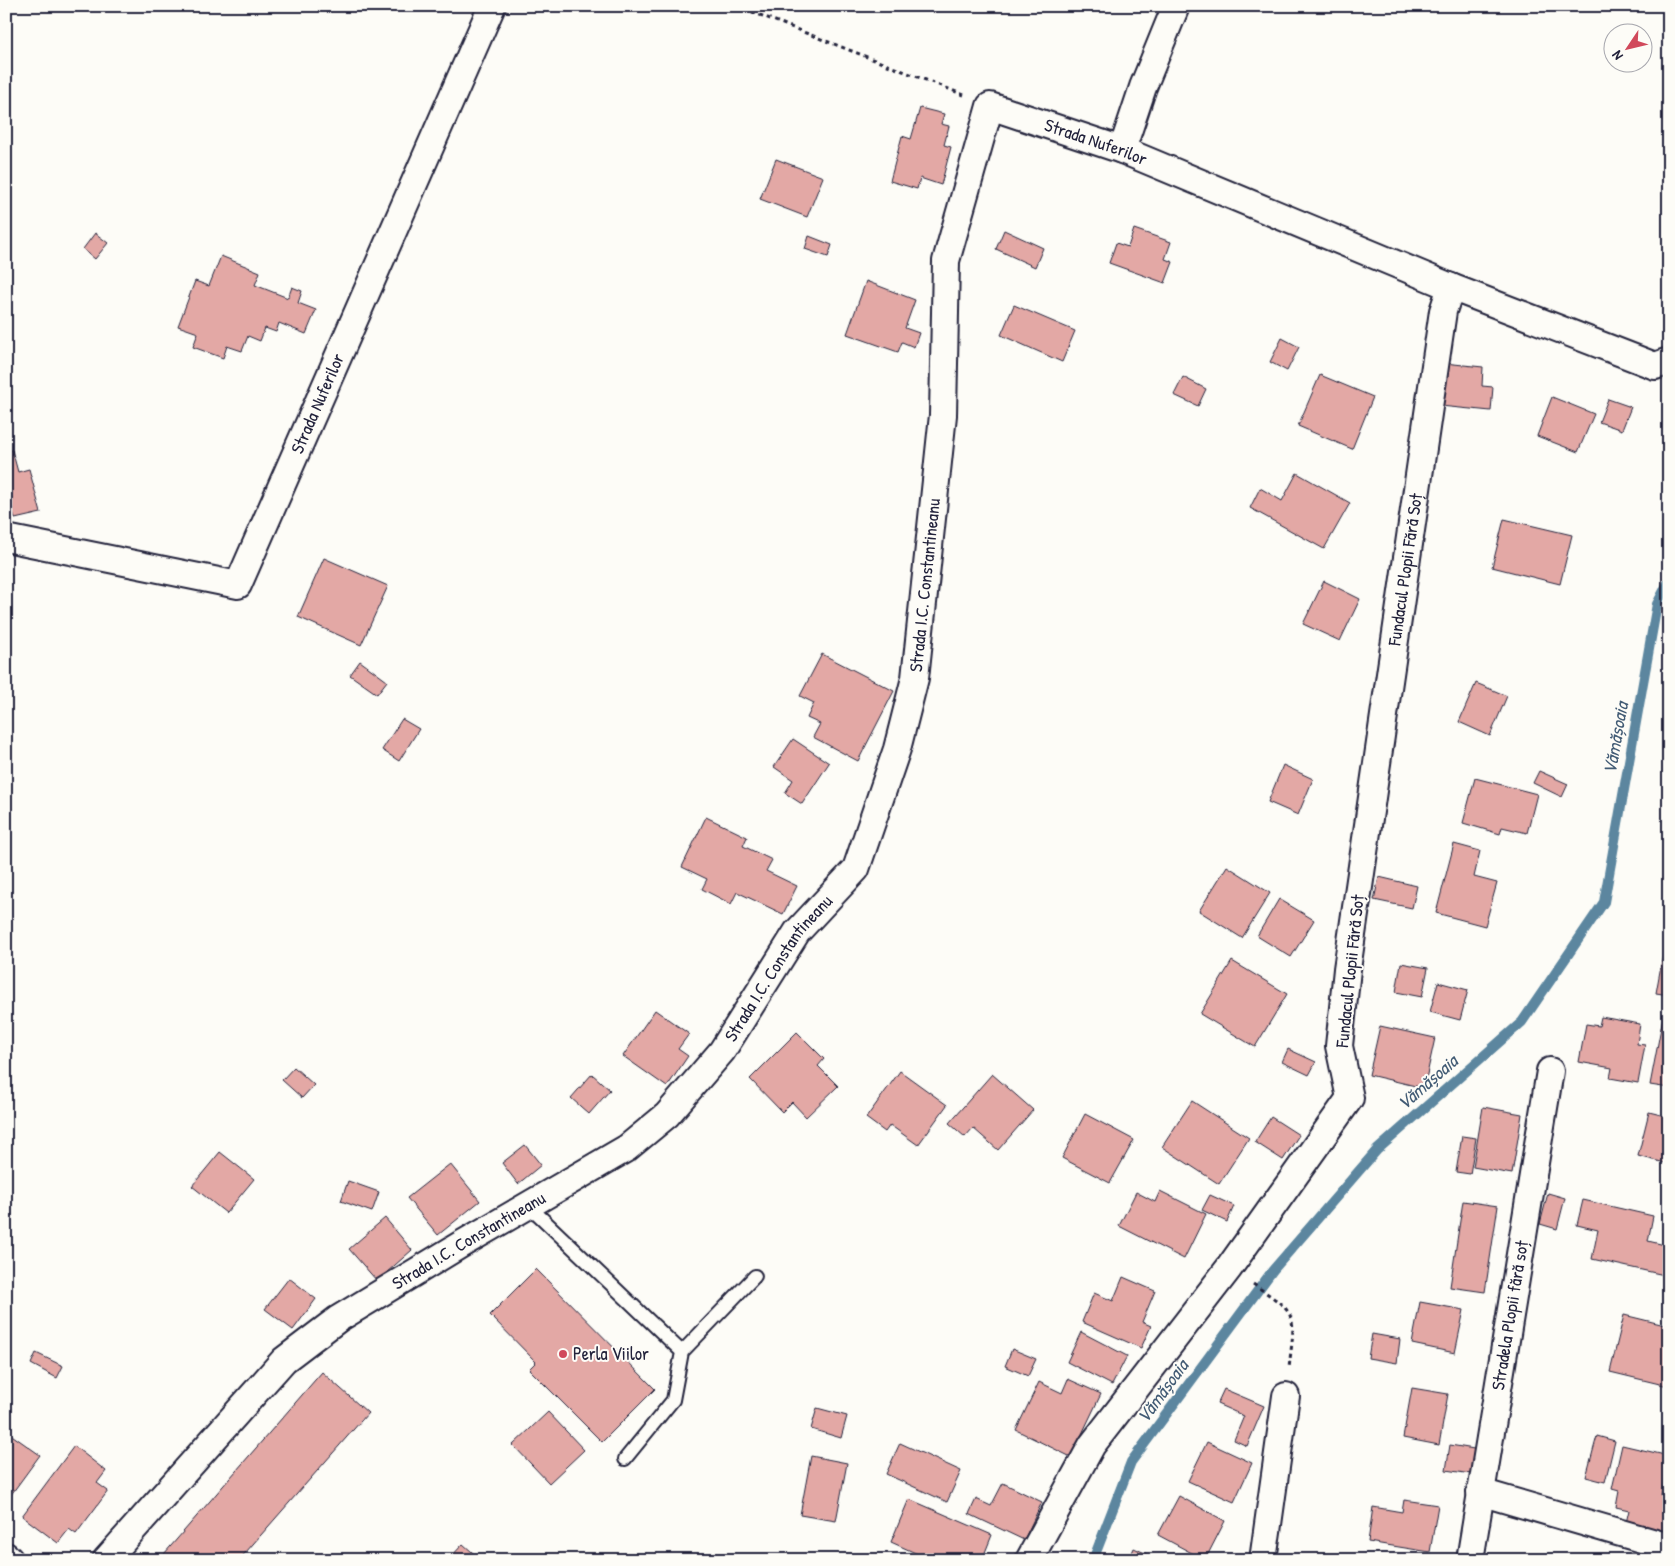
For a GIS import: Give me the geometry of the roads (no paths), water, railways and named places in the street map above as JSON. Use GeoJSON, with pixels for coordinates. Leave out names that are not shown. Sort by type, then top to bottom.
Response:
{"type":"FeatureCollection","features":[{"type":"Feature","properties":{"kind":"street","name":"Strada Nuferilor"},"geometry":{"type":"LineString","coordinates":[[6,538],[238,585],[492,6]]}},
{"type":"Feature","properties":{"kind":"street"},"geometry":{"type":"LineString","coordinates":[[1122,150],[1142,87],[1176,6]]}},
{"type":"Feature","properties":{"kind":"street","name":"Strada Nuferilor"},"geometry":{"type":"LineString","coordinates":[[990,106],[1122,150],[1451,287],[1662,364]]}},
{"type":"Feature","properties":{"kind":"street","name":"Strada I.C. Constantineanu"},"geometry":{"type":"LineString","coordinates":[[106,1560],[284,1360],[338,1319],[627,1148],[667,1115],[722,1051],[797,932],[856,869],[897,749],[915,678],[944,415],[946,261],[990,106]]}},
{"type":"Feature","properties":{"kind":"street","name":"Fundacul Plopii Fără Soț"},"geometry":{"type":"LineString","coordinates":[[1029,1560],[1092,1444],[1229,1268],[1350,1098],[1339,1046],[1347,969],[1443,311],[1451,287]]}},
{"type":"Feature","properties":{"kind":"street","name":"Stradela Plopii fără soț"},"geometry":{"type":"LineString","coordinates":[[1470,1560],[1550,1071]]}},
{"type":"Feature","properties":{"kind":"street"},"geometry":{"type":"LineString","coordinates":[[1263,1560],[1286,1396]]}},
{"type":"Feature","properties":{"kind":"street"},"geometry":{"type":"LineString","coordinates":[[1480,1492],[1669,1546]]}},
{"type":"Feature","properties":{"kind":"street"},"geometry":{"type":"LineString","coordinates":[[6,1556],[10,1560]]}},
{"type":"Feature","properties":{"kind":"lane"},"geometry":{"type":"LineString","coordinates":[[528,1205],[682,1352]]}},
{"type":"Feature","properties":{"kind":"lane"},"geometry":{"type":"LineString","coordinates":[[626,1459],[673,1400],[682,1352],[755,1276]]}},
{"type":"Feature","properties":{"kind":"waterway","name":"Vămășoaia"},"geometry":{"type":"LineString","coordinates":[[1093,1560],[1131,1462],[1273,1270],[1377,1150],[1522,1022],[1604,902],[1657,604],[1669,581]]}},
{"type":"Feature","properties":{"kind":"place","name":"Perla Viilor"},"geometry":{"type":"Point","coordinates":[563,1354]}}]}
